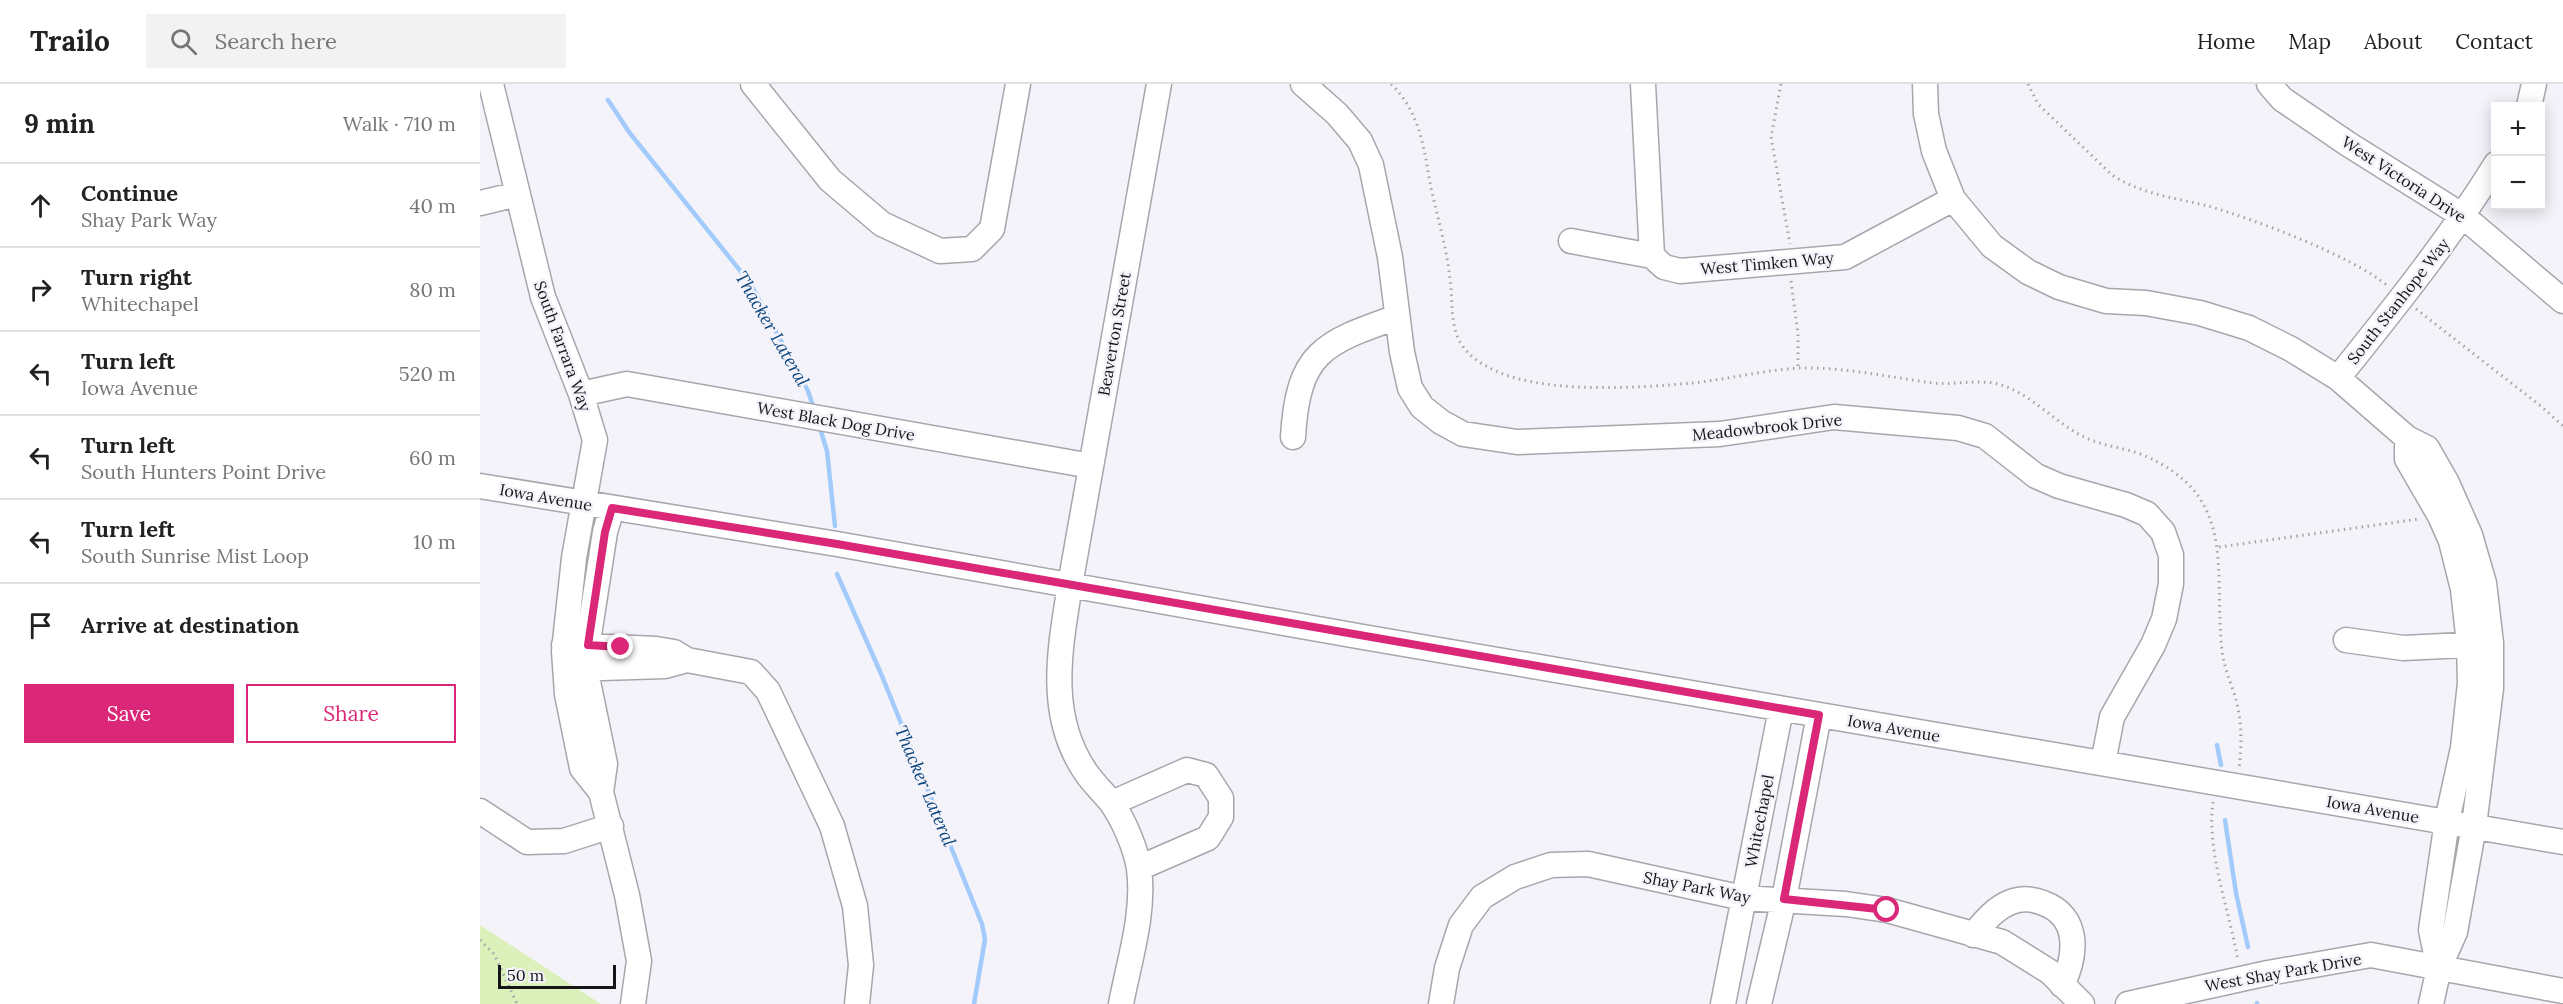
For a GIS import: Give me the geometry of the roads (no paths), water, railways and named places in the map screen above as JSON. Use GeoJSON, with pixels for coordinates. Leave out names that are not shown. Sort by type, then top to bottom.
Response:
{"type":"FeatureCollection","features":[{"type":"Feature","properties":{"kind":"street","name":"South Farrara Way"},"geometry":{"type":"LineString","coordinates":[[491,84],[543,297],[581,394],[595,440],[574,558],[564,645],[580,661]]}},
{"type":"Feature","properties":{"kind":"street"},"geometry":{"type":"LineString","coordinates":[[753,84],[830,180],[882,224],[940,251],[972,249],[992,229],[1018,84]]}},
{"type":"Feature","properties":{"kind":"street","name":"Beaverton Street"},"geometry":{"type":"LineString","coordinates":[[1121,1004],[1139,910],[1139,868],[1128,835],[1112,803],[1086,773],[1065,729],[1058,691],[1061,643],[1070,585],[1159,84]]}},
{"type":"Feature","properties":{"kind":"street","name":"Meadowbrook Drive"},"geometry":{"type":"LineString","coordinates":[[1303,84],[1338,114],[1360,141],[1371,165],[1390,257],[1397,317],[1410,388],[1422,407],[1441,422],[1463,434],[1517,442],[1708,434],[1834,417],[1958,428],[1984,435],[2044,479],[2147,514],[2163,532],[2170,555],[2171,584],[2164,619],[2153,645],[2112,717],[2103,763]]}},
{"type":"Feature","properties":{"kind":"street"},"geometry":{"type":"LineString","coordinates":[[1643,84],[1652,256]]}},
{"type":"Feature","properties":{"kind":"street"},"geometry":{"type":"LineString","coordinates":[[1925,84],[1926,114],[1934,151],[1953,199],[1992,246],[2028,272],[2059,287],[2106,302],[2146,303],[2200,313],[2248,328],[2291,349],[2338,378],[2407,438],[2427,448],[2447,483],[2460,538]]}},
{"type":"Feature","properties":{"kind":"street","name":"West Victoria Drive"},"geometry":{"type":"LineString","coordinates":[[2269,84],[2282,99],[2348,144],[2463,216],[2563,301]]}},
{"type":"Feature","properties":{"kind":"street"},"geometry":{"type":"LineString","coordinates":[[2530,102],[2534,84]]}},
{"type":"Feature","properties":{"kind":"street","name":"South Stanhope Way"},"geometry":{"type":"LineString","coordinates":[[2338,378],[2463,216],[2491,172]]}},
{"type":"Feature","properties":{"kind":"street"},"geometry":{"type":"LineString","coordinates":[[480,203],[518,194]]}},
{"type":"Feature","properties":{"kind":"street","name":"West Timken Way"},"geometry":{"type":"LineString","coordinates":[[1572,241],[1652,256],[1664,267],[1680,271],[1791,263],[1845,256],[1953,199]]}},
{"type":"Feature","properties":{"kind":"street"},"geometry":{"type":"LineString","coordinates":[[1293,437],[1294,413],[1306,372],[1320,352],[1346,335],[1397,317]]}},
{"type":"Feature","properties":{"kind":"street","name":"West Black Dog Drive"},"geometry":{"type":"LineString","coordinates":[[581,394],[627,384],[1091,466]]}},
{"type":"Feature","properties":{"kind":"street"},"geometry":{"type":"LineString","coordinates":[[2407,438],[2407,459],[2440,516],[2460,538],[2484,583],[2480,644],[2470,682],[2463,748],[2447,821],[2431,930],[2439,968]]}},
{"type":"Feature","properties":{"kind":"street","name":"Iowa Avenue"},"geometry":{"type":"LineString","coordinates":[[480,486],[1070,585],[2563,842]]}},
{"type":"Feature","properties":{"kind":"street"},"geometry":{"type":"LineString","coordinates":[[612,508],[605,532],[580,661],[567,694],[582,768],[601,792],[611,826],[639,961],[633,1004]]}},
{"type":"Feature","properties":{"kind":"street"},"geometry":{"type":"LineString","coordinates":[[2346,640],[2403,648],[2480,644]]}},
{"type":"Feature","properties":{"kind":"street"},"geometry":{"type":"LineString","coordinates":[[2431,1004],[2439,968],[2455,932],[2474,826],[2490,698],[2480,644]]}},
{"type":"Feature","properties":{"kind":"street"},"geometry":{"type":"LineString","coordinates":[[580,661],[656,649],[674,652],[687,660],[751,672],[768,691],[832,826],[855,906],[861,965],[857,1004]]}},
{"type":"Feature","properties":{"kind":"street","name":"Whitechapel"},"geometry":{"type":"LineString","coordinates":[[1724,1004],[1781,709]]}},
{"type":"Feature","properties":{"kind":"street"},"geometry":{"type":"LineString","coordinates":[[1758,1004],[1784,899],[1819,715]]}},
{"type":"Feature","properties":{"kind":"street"},"geometry":{"type":"LineString","coordinates":[[1112,803],[1188,770],[1206,775],[1221,798],[1221,817],[1208,838],[1139,868]]}},
{"type":"Feature","properties":{"kind":"street"},"geometry":{"type":"LineString","coordinates":[[480,811],[527,842],[564,841],[611,826]]}},
{"type":"Feature","properties":{"kind":"street","name":"Shay Park Way"},"geometry":{"type":"LineString","coordinates":[[1441,1004],[1447,968],[1461,925],[1482,897],[1515,877],[1551,865],[1588,864],[1743,898],[1784,899],[1887,910],[2002,942],[2050,972],[2082,1004]]}},
{"type":"Feature","properties":{"kind":"street"},"geometry":{"type":"LineString","coordinates":[[1973,935],[1990,916],[2013,901],[2027,900],[2049,905],[2065,919],[2073,941],[2072,960],[2062,985]]}},
{"type":"Feature","properties":{"kind":"street","name":"West Shay Park Drive"},"geometry":{"type":"LineString","coordinates":[[2128,1004],[2241,978],[2371,956],[2563,991]]}},
{"type":"Feature","properties":{"kind":"waterway","name":"Thacker Lateral"},"geometry":{"type":"LineString","coordinates":[[608,100],[629,132],[750,283],[808,391],[814,409]]}},
{"type":"Feature","properties":{"kind":"waterway","name":"Thacker Lateral"},"geometry":{"type":"LineString","coordinates":[[819,425],[827,451],[835,526]]}},
{"type":"Feature","properties":{"kind":"waterway","name":"Thacker Lateral"},"geometry":{"type":"LineString","coordinates":[[837,574],[882,676],[982,924],[985,939],[974,1004]]}},
{"type":"Feature","properties":{"kind":"waterway"},"geometry":{"type":"LineString","coordinates":[[2217,745],[2221,765]]}},
{"type":"Feature","properties":{"kind":"waterway"},"geometry":{"type":"LineString","coordinates":[[2225,820],[2236,893],[2248,947]]}}]}
